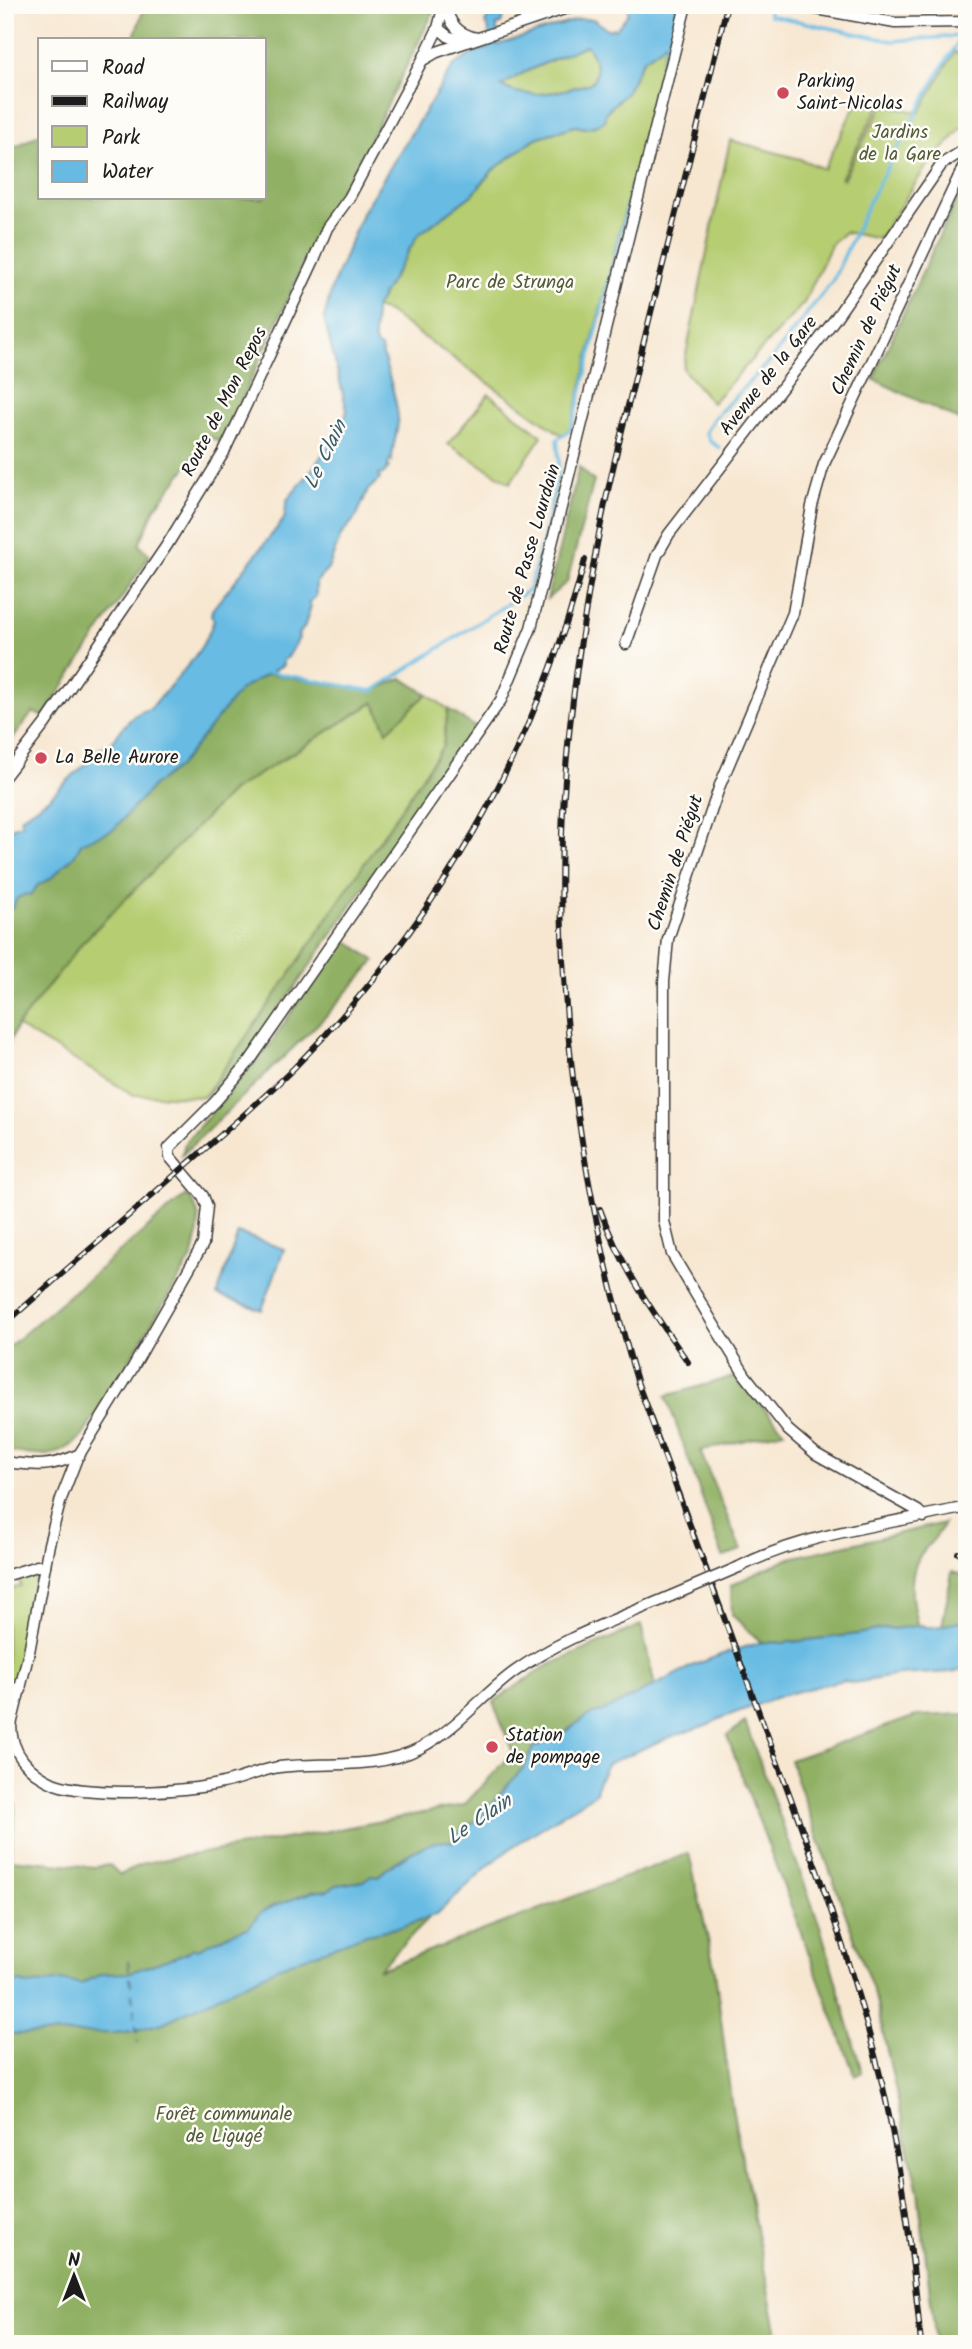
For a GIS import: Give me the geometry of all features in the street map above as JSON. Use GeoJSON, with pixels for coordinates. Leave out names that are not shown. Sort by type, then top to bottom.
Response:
{"type":"FeatureCollection","features":[{"type":"Feature","properties":{"kind":"street","name":"Route de Mon Repos"},"geometry":{"type":"LineString","coordinates":[[5,776],[45,724],[167,545],[224,452],[327,228],[349,198],[422,62],[438,28],[445,5]]}},
{"type":"Feature","properties":{"kind":"street"},"geometry":{"type":"LineString","coordinates":[[445,5],[452,24],[465,36],[477,38]]}},
{"type":"Feature","properties":{"kind":"street"},"geometry":{"type":"LineString","coordinates":[[422,62],[437,52],[576,5]]}},
{"type":"Feature","properties":{"kind":"street","name":"Route de Passe Lourdain"},"geometry":{"type":"LineString","coordinates":[[80,1453],[132,1369],[202,1244],[207,1206],[170,1157],[169,1148],[215,1102],[249,1062],[501,700],[516,667],[531,628],[686,5]]}},
{"type":"Feature","properties":{"kind":"street"},"geometry":{"type":"LineString","coordinates":[[794,5],[895,23],[967,22]]}},
{"type":"Feature","properties":{"kind":"street"},"geometry":{"type":"LineString","coordinates":[[438,28],[456,40],[477,38]]}},
{"type":"Feature","properties":{"kind":"street","name":"Avenue de la Gare"},"geometry":{"type":"LineString","coordinates":[[626,644],[657,555],[669,534],[835,319],[942,164],[967,148]]}},
{"type":"Feature","properties":{"kind":"street","name":"Chemin de Piégut"},"geometry":{"type":"LineString","coordinates":[[924,1517],[918,1511],[816,1454],[788,1430],[745,1375],[672,1254],[664,1221],[664,982],[668,939],[720,785],[793,613],[812,506],[824,464],[967,159]]}},
{"type":"Feature","properties":{"kind":"street"},"geometry":{"type":"LineString","coordinates":[[80,1453],[61,1499],[21,1690],[11,1725],[11,1737],[16,1754],[25,1765],[56,1784],[83,1790],[170,1790],[224,1783],[275,1768],[389,1759],[419,1748],[446,1732],[513,1673],[537,1658],[671,1596],[754,1560],[812,1541],[967,1507]]}},
{"type":"Feature","properties":{"kind":"street"},"geometry":{"type":"LineString","coordinates":[[5,1462],[35,1466],[68,1460],[80,1453]]}},
{"type":"Feature","properties":{"kind":"street"},"geometry":{"type":"LineString","coordinates":[[5,1576],[45,1566]]}},
{"type":"Feature","properties":{"kind":"street"},"geometry":{"type":"LineString","coordinates":[[5,1686],[21,1690]]}},
{"type":"Feature","properties":{"kind":"green space"},"geometry":{"type":"Polygon","coordinates":[[[145,5],[416,5],[433,13],[367,146],[307,256],[222,443],[210,437],[155,508],[139,545],[150,555],[43,717],[33,712],[5,749],[5,152],[38,135],[38,200],[266,200],[266,38],[134,38],[145,5]]]}},
{"type":"Feature","properties":{"kind":"green space","name":"Parc de Strunga"},"geometry":{"type":"Polygon","coordinates":[[[667,39],[571,428],[562,435],[388,312],[375,308],[418,235],[473,194],[492,171],[536,138],[575,126],[585,128],[598,125],[604,120],[605,113],[626,93],[643,60],[667,39]]]}},
{"type":"Feature","properties":{"kind":"green space"},"geometry":{"type":"Polygon","coordinates":[[[586,45],[596,67],[595,77],[589,83],[538,94],[510,90],[501,85],[525,72],[586,45]]]}},
{"type":"Feature","properties":{"kind":"green space","name":"Jardins de la Gare"},"geometry":{"type":"Polygon","coordinates":[[[955,51],[967,62],[967,122],[924,170],[879,239],[845,232],[831,245],[804,303],[712,403],[683,369],[730,140],[800,159],[824,169],[861,93],[880,103],[841,178],[843,179],[883,104],[919,113],[955,51]]]}},
{"type":"Feature","properties":{"kind":"green space"},"geometry":{"type":"Polygon","coordinates":[[[967,176],[967,424],[873,379],[967,176]]]}},
{"type":"Feature","properties":{"kind":"green space"},"geometry":{"type":"Polygon","coordinates":[[[489,394],[542,436],[510,483],[448,444],[489,394]]]}},
{"type":"Feature","properties":{"kind":"green space"},"geometry":{"type":"Polygon","coordinates":[[[579,467],[594,481],[567,582],[547,599],[579,467]]]}},
{"type":"Feature","properties":{"kind":"green space"},"geometry":{"type":"Polygon","coordinates":[[[233,668],[373,691],[402,678],[427,694],[387,731],[374,702],[232,791],[83,942],[17,1026],[5,1051],[5,892],[233,668]]]}},
{"type":"Feature","properties":{"kind":"green space"},"geometry":{"type":"Polygon","coordinates":[[[427,694],[448,709],[443,746],[204,1097],[134,1095],[17,1026],[83,941],[232,791],[375,702],[387,731],[427,694]]]}},
{"type":"Feature","properties":{"kind":"green space"},"geometry":{"type":"Polygon","coordinates":[[[448,709],[475,727],[244,1061],[204,1097],[443,746],[448,709]]]}},
{"type":"Feature","properties":{"kind":"green space"},"geometry":{"type":"Polygon","coordinates":[[[342,937],[375,961],[325,1017],[182,1155],[185,1143],[268,1047],[342,937]]]}},
{"type":"Feature","properties":{"kind":"green space"},"geometry":{"type":"Polygon","coordinates":[[[187,1194],[193,1201],[199,1223],[193,1256],[82,1437],[55,1454],[37,1455],[5,1450],[5,1350],[187,1194]]]}},
{"type":"Feature","properties":{"kind":"green space"},"geometry":{"type":"Polygon","coordinates":[[[736,1376],[784,1431],[700,1451],[741,1550],[723,1557],[666,1396],[736,1376]]]}},
{"type":"Feature","properties":{"kind":"green space"},"geometry":{"type":"Polygon","coordinates":[[[944,1523],[924,1550],[915,1568],[912,1598],[918,1627],[888,1628],[784,1643],[761,1642],[732,1615],[731,1585],[790,1558],[944,1523]]]}},
{"type":"Feature","properties":{"kind":"green space"},"geometry":{"type":"Polygon","coordinates":[[[952,1572],[967,1576],[967,1621],[942,1626],[952,1572]]]}},
{"type":"Feature","properties":{"kind":"green space"},"geometry":{"type":"Polygon","coordinates":[[[36,1573],[17,1679],[7,1683],[5,1591],[21,1586],[18,1578],[36,1573]]]}},
{"type":"Feature","properties":{"kind":"green space","name":"Forêt communale de Ligugé"},"geometry":{"type":"Polygon","coordinates":[[[641,1625],[655,1686],[378,1970],[689,1853],[715,1971],[732,2108],[779,2344],[5,2344],[5,1803],[16,1804],[10,1859],[95,1867],[110,1865],[120,1875],[144,1863],[464,1805],[513,1753],[493,1702],[545,1667],[641,1625]]]}},
{"type":"Feature","properties":{"kind":"green space"},"geometry":{"type":"Polygon","coordinates":[[[967,1714],[967,2344],[936,2344],[918,2192],[875,1996],[790,1760],[916,1716],[967,1714]]]}},
{"type":"Feature","properties":{"kind":"green space"},"geometry":{"type":"Polygon","coordinates":[[[745,1722],[820,1926],[862,2072],[855,2076],[727,1736],[745,1722]]]}},
{"type":"Feature","properties":{"kind":"water","name":"Le Clain"},"geometry":{"type":"Polygon","coordinates":[[[493,5],[506,7],[501,24],[497,25],[497,45],[579,19],[593,19],[609,30],[616,29],[628,14],[628,5],[678,5],[674,32],[660,48],[643,60],[626,93],[605,113],[605,120],[598,125],[585,128],[575,126],[536,138],[492,171],[473,194],[418,235],[375,308],[374,336],[376,345],[381,348],[398,418],[392,461],[390,460],[389,467],[383,474],[378,475],[380,479],[368,490],[356,517],[341,535],[328,569],[316,582],[316,596],[309,603],[311,606],[304,628],[298,634],[299,638],[288,657],[283,660],[283,665],[240,690],[179,766],[153,786],[113,830],[82,842],[74,856],[50,879],[38,885],[31,895],[17,898],[5,915],[5,833],[22,824],[20,819],[48,798],[91,760],[96,752],[110,745],[132,718],[150,709],[186,667],[209,633],[214,620],[211,616],[212,610],[284,519],[287,500],[343,426],[347,410],[324,319],[332,287],[363,211],[453,66],[488,48],[489,30],[485,22],[494,9],[493,5]],[[586,45],[525,72],[501,86],[519,93],[539,94],[590,83],[595,77],[596,67],[586,45]]]}},
{"type":"Feature","properties":{"kind":"water"},"geometry":{"type":"Polygon","coordinates":[[[238,1233],[284,1249],[262,1310],[217,1295],[238,1233]]]}},
{"type":"Feature","properties":{"kind":"water","name":"Le Clain"},"geometry":{"type":"Polygon","coordinates":[[[967,1621],[967,1668],[953,1672],[900,1675],[853,1683],[843,1680],[783,1695],[705,1726],[669,1737],[607,1764],[596,1793],[515,1845],[437,1914],[401,1927],[367,1934],[277,1968],[163,2023],[114,2033],[5,2034],[5,1983],[22,1982],[26,1985],[65,1981],[81,1984],[101,1974],[128,1973],[186,1953],[193,1948],[198,1949],[248,1928],[260,1913],[271,1907],[312,1892],[364,1881],[371,1875],[378,1876],[424,1846],[443,1841],[452,1842],[455,1836],[477,1820],[525,1766],[533,1748],[562,1734],[586,1717],[613,1707],[692,1666],[761,1642],[784,1643],[888,1628],[923,1625],[935,1627],[967,1621]]]}},
{"type":"Feature","properties":{"kind":"waterway"},"geometry":{"type":"LineString","coordinates":[[769,5],[769,15],[892,41],[962,36]]}},
{"type":"Feature","properties":{"kind":"waterway"},"geometry":{"type":"LineString","coordinates":[[268,672],[373,691],[529,590],[545,535],[557,477],[557,440],[571,428],[578,405],[668,42],[664,36]]}},
{"type":"Feature","properties":{"kind":"waterway"},"geometry":{"type":"LineString","coordinates":[[720,448],[710,441],[706,432],[713,419],[770,361],[833,280],[873,194],[938,74],[962,36]]}},
{"type":"Feature","properties":{"kind":"ferry route"},"geometry":{"type":"LineString","coordinates":[[128,1961],[138,2044]]}},
{"type":"Feature","properties":{"kind":"railway"},"geometry":{"type":"LineString","coordinates":[[727,5],[612,471],[583,629],[569,731],[562,834],[561,904],[569,1043],[602,1249],[638,1384],[813,1858],[870,2037],[901,2180],[921,2344]]}},
{"type":"Feature","properties":{"kind":"railway"},"geometry":{"type":"LineString","coordinates":[[5,1324],[280,1082],[345,1014],[392,956],[473,833],[508,767],[538,700],[564,631],[585,560]]}},
{"type":"Feature","properties":{"kind":"railway"},"geometry":{"type":"LineString","coordinates":[[600,1209],[617,1250],[650,1307],[688,1362]]}},
{"type":"Feature","properties":{"kind":"railway"},"geometry":{"type":"LineString","coordinates":[[958,1553],[967,1555]]}},
{"type":"Feature","properties":{"kind":"place","name":"Parking Saint-Nicolas"},"geometry":{"type":"Point","coordinates":[783,93]}},
{"type":"Feature","properties":{"kind":"place","name":"La Belle Aurore"},"geometry":{"type":"Point","coordinates":[41,758]}},
{"type":"Feature","properties":{"kind":"place","name":"Station de pompage"},"geometry":{"type":"Point","coordinates":[492,1747]}}]}
